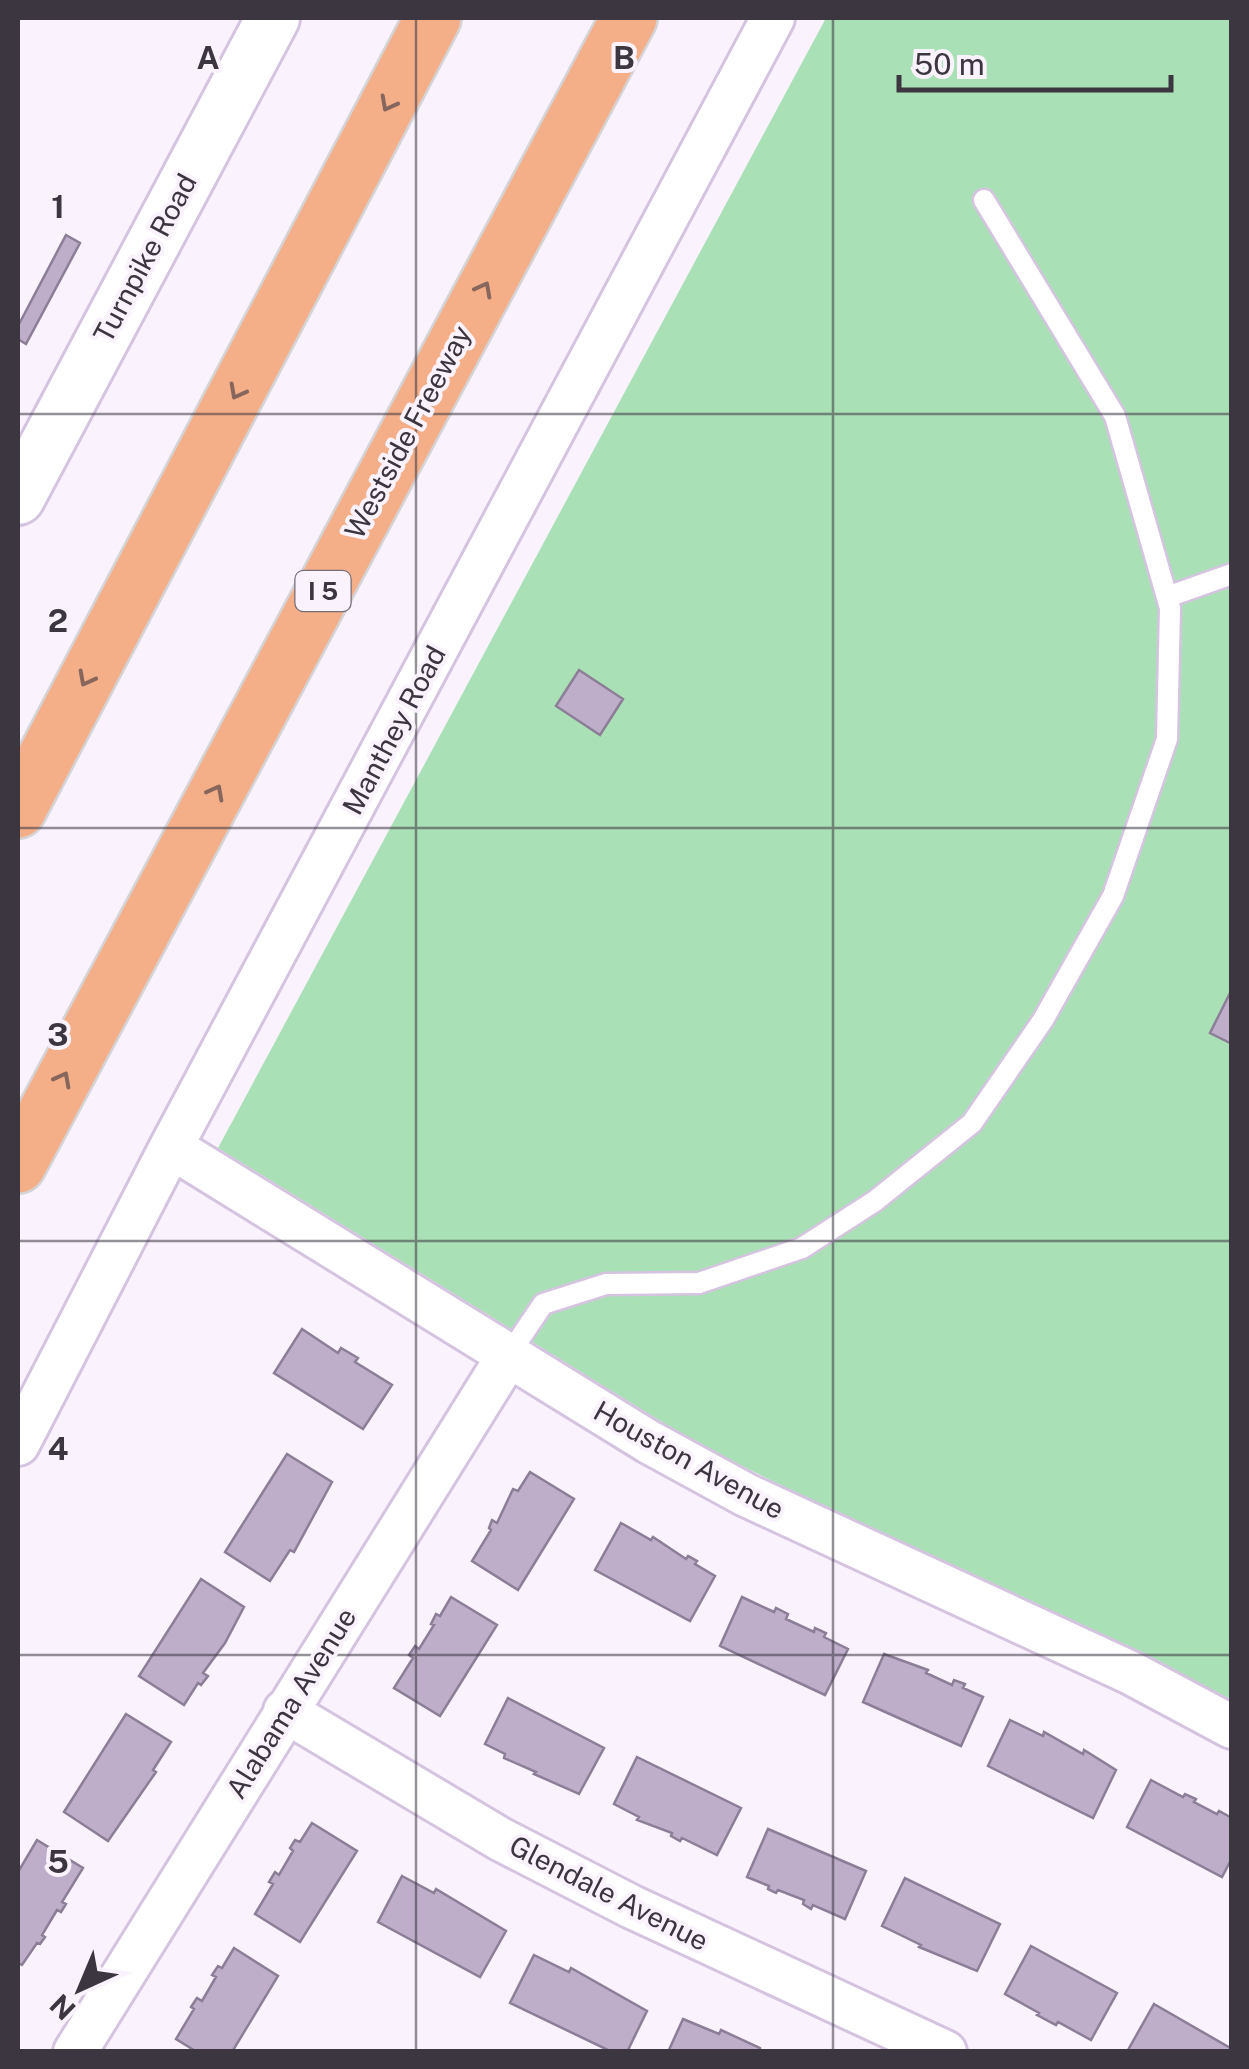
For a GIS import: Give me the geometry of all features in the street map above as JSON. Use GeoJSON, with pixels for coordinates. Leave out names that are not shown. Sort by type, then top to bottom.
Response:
{"type":"FeatureCollection","features":[{"type":"Feature","properties":{"kind":"highway"},"geometry":{"type":"LineString","coordinates":[[18,810],[433,18]]}},
{"type":"Feature","properties":{"kind":"highway","name":"Westside Freeway"},"geometry":{"type":"LineString","coordinates":[[18,1165],[629,18]]}},
{"type":"Feature","properties":{"kind":"street","name":"Turnpike Road"},"geometry":{"type":"LineString","coordinates":[[18,498],[38,442],[273,18]]}},
{"type":"Feature","properties":{"kind":"street","name":"Manthey Road"},"geometry":{"type":"LineString","coordinates":[[18,1444],[773,18]]}},
{"type":"Feature","properties":{"kind":"street","name":"Houston Avenue"},"geometry":{"type":"LineString","coordinates":[[172,1148],[649,1442],[746,1494],[1131,1673],[1232,1727]]}},
{"type":"Feature","properties":{"kind":"street","name":"Alabama Avenue"},"geometry":{"type":"LineString","coordinates":[[75,2052],[508,1356]]}},
{"type":"Feature","properties":{"kind":"street","name":"Glendale Avenue"},"geometry":{"type":"LineString","coordinates":[[286,1711],[500,1839],[632,1907],[945,2052]]}},
{"type":"Feature","properties":{"kind":"lane"},"geometry":{"type":"LineString","coordinates":[[508,1356],[543,1304],[606,1284],[698,1282],[802,1248],[875,1201],[972,1123],[1043,1020],[1113,896],[1166,740],[1168,597],[1115,416],[984,200]]}},
{"type":"Feature","properties":{"kind":"lane"},"geometry":{"type":"LineString","coordinates":[[1168,597],[1232,574]]}},
{"type":"Feature","properties":{"kind":"green space"},"geometry":{"type":"Polygon","coordinates":[[[826,18],[1231,18],[1231,1708],[696,1443],[218,1148],[826,18]]]}},
{"type":"Feature","properties":{"kind":"building"},"geometry":{"type":"Polygon","coordinates":[[[66,235],[80,243],[26,344],[18,339],[18,326],[66,235]]]}},
{"type":"Feature","properties":{"kind":"building"},"geometry":{"type":"Polygon","coordinates":[[[579,670],[623,699],[600,735],[556,706],[579,670]]]}},
{"type":"Feature","properties":{"kind":"building"},"geometry":{"type":"Polygon","coordinates":[[[1232,989],[1232,1044],[1210,1033],[1232,989]]]}},
{"type":"Feature","properties":{"kind":"building"},"geometry":{"type":"Polygon","coordinates":[[[302,1329],[338,1353],[341,1348],[358,1358],[355,1362],[392,1385],[363,1429],[274,1373],[302,1329]]]}},
{"type":"Feature","properties":{"kind":"building"},"geometry":{"type":"Polygon","coordinates":[[[287,1454],[332,1482],[294,1552],[290,1550],[270,1581],[225,1552],[287,1454]]]}},
{"type":"Feature","properties":{"kind":"building"},"geometry":{"type":"Polygon","coordinates":[[[530,1472],[574,1499],[518,1590],[472,1561],[491,1530],[492,1520],[497,1523],[513,1489],[518,1491],[530,1472]]]}},
{"type":"Feature","properties":{"kind":"building"},"geometry":{"type":"Polygon","coordinates":[[[621,1523],[651,1540],[653,1537],[686,1559],[688,1556],[697,1561],[695,1564],[715,1576],[690,1621],[595,1570],[621,1523]]]}},
{"type":"Feature","properties":{"kind":"building"},"geometry":{"type":"Polygon","coordinates":[[[201,1579],[244,1607],[203,1673],[208,1676],[201,1685],[198,1683],[184,1705],[139,1676],[201,1579]]]}},
{"type":"Feature","properties":{"kind":"building"},"geometry":{"type":"Polygon","coordinates":[[[451,1597],[497,1625],[440,1716],[394,1688],[413,1658],[409,1655],[415,1646],[419,1649],[434,1625],[431,1624],[436,1614],[440,1616],[451,1597]]]}},
{"type":"Feature","properties":{"kind":"building"},"geometry":{"type":"Polygon","coordinates":[[[742,1597],[774,1612],[776,1608],[788,1614],[786,1619],[814,1632],[815,1628],[826,1633],[824,1637],[848,1649],[825,1695],[720,1646],[742,1597]]]}},
{"type":"Feature","properties":{"kind":"building"},"geometry":{"type":"Polygon","coordinates":[[[884,1654],[928,1670],[926,1673],[952,1685],[954,1680],[965,1684],[963,1688],[983,1697],[961,1746],[863,1702],[884,1654]]]}},
{"type":"Feature","properties":{"kind":"building"},"geometry":{"type":"Polygon","coordinates":[[[508,1698],[604,1748],[579,1794],[534,1774],[485,1744],[508,1698]]]}},
{"type":"Feature","properties":{"kind":"building"},"geometry":{"type":"Polygon","coordinates":[[[126,1714],[171,1742],[153,1770],[156,1772],[108,1841],[64,1812],[126,1714]]]}},
{"type":"Feature","properties":{"kind":"building"},"geometry":{"type":"Polygon","coordinates":[[[1010,1720],[1043,1736],[1044,1732],[1083,1754],[1084,1750],[1116,1770],[1093,1818],[988,1766],[1010,1720]]]}},
{"type":"Feature","properties":{"kind":"building"},"geometry":{"type":"Polygon","coordinates":[[[637,1757],[741,1808],[717,1855],[637,1820],[639,1817],[614,1804],[637,1757]]]}},
{"type":"Feature","properties":{"kind":"building"},"geometry":{"type":"Polygon","coordinates":[[[1151,1780],[1230,1817],[1232,1858],[1222,1877],[1127,1827],[1151,1780]]]}},
{"type":"Feature","properties":{"kind":"building"},"geometry":{"type":"Polygon","coordinates":[[[312,1823],[357,1851],[300,1942],[255,1914],[273,1884],[269,1882],[275,1872],[279,1875],[293,1851],[290,1848],[295,1840],[300,1842],[312,1823]]]}},
{"type":"Feature","properties":{"kind":"building"},"geometry":{"type":"Polygon","coordinates":[[[768,1829],[866,1871],[845,1919],[813,1905],[811,1909],[803,1904],[804,1900],[778,1890],[776,1893],[747,1877],[768,1829]]]}},
{"type":"Feature","properties":{"kind":"building"},"geometry":{"type":"Polygon","coordinates":[[[37,1840],[83,1868],[62,1902],[66,1904],[61,1912],[57,1910],[42,1935],[45,1937],[22,1965],[18,1963],[18,1872],[37,1840]]]}},
{"type":"Feature","properties":{"kind":"building"},"geometry":{"type":"Polygon","coordinates":[[[402,1876],[434,1893],[436,1889],[506,1931],[480,1977],[378,1922],[402,1876]]]}},
{"type":"Feature","properties":{"kind":"building"},"geometry":{"type":"Polygon","coordinates":[[[905,1878],[1000,1924],[977,1971],[919,1947],[882,1926],[905,1878]]]}},
{"type":"Feature","properties":{"kind":"building"},"geometry":{"type":"Polygon","coordinates":[[[1031,1946],[1117,1993],[1091,2040],[1037,2015],[1005,1994],[1031,1946]]]}},
{"type":"Feature","properties":{"kind":"building"},"geometry":{"type":"Polygon","coordinates":[[[234,1948],[278,1976],[232,2052],[197,2052],[176,2039],[194,2009],[191,2007],[197,1998],[202,2001],[216,1977],[212,1975],[218,1966],[222,1968],[234,1948]]]}},
{"type":"Feature","properties":{"kind":"building"},"geometry":{"type":"Polygon","coordinates":[[[534,1955],[569,1972],[571,1968],[647,2011],[627,2052],[612,2052],[510,2003],[534,1955]]]}},
{"type":"Feature","properties":{"kind":"building"},"geometry":{"type":"Polygon","coordinates":[[[1154,2004],[1232,2049],[1232,2052],[1128,2050],[1154,2004]]]}},
{"type":"Feature","properties":{"kind":"building"},"geometry":{"type":"Polygon","coordinates":[[[683,2019],[719,2034],[721,2030],[760,2048],[760,2052],[668,2052],[683,2019]]]}}]}
